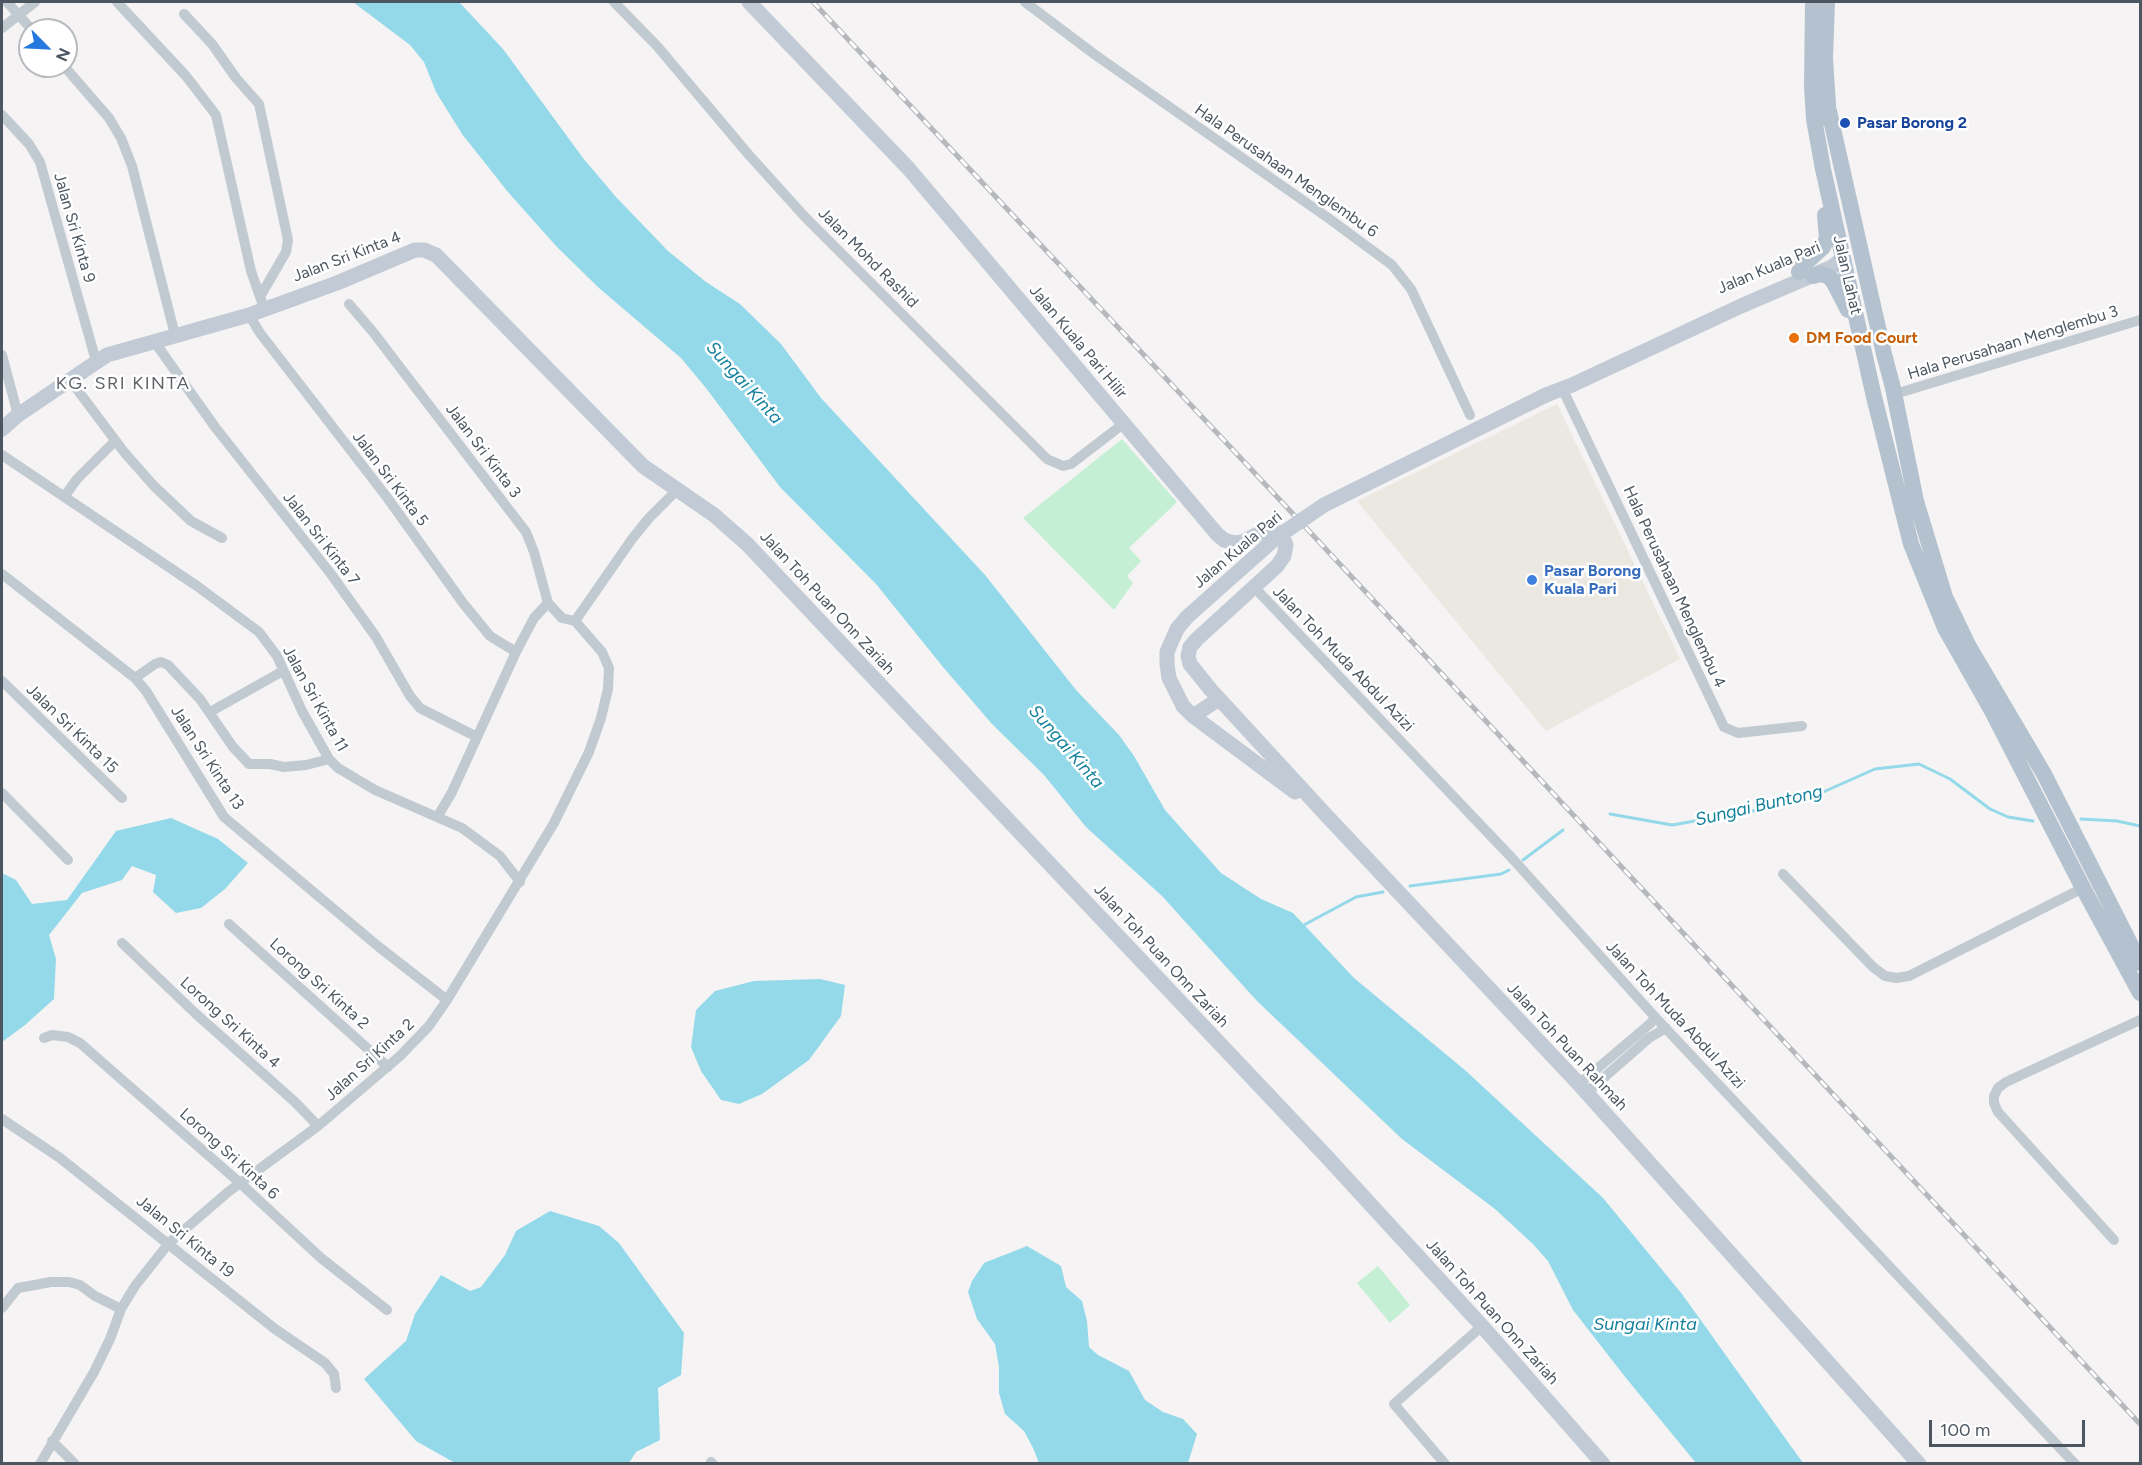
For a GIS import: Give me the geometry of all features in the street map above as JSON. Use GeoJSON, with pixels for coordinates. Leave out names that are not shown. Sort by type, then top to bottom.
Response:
{"type":"FeatureCollection","features":[{"type":"Feature","properties":{"kind":"main road"},"geometry":{"type":"LineString","coordinates":[[1813,2],[1811,78],[1895,394],[1916,501],[1945,597],[1968,645],[2044,774],[2139,957]]}},
{"type":"Feature","properties":{"kind":"main road"},"geometry":{"type":"LineString","coordinates":[[1827,2],[1822,115],[1817,168],[1827,238],[1823,248],[1802,266],[1806,274],[1828,276],[1833,281],[1860,329]]}},
{"type":"Feature","properties":{"kind":"main road"},"geometry":{"type":"LineString","coordinates":[[1822,115],[1850,238],[1849,247],[1843,258],[1857,272],[1883,375],[1889,388],[1895,394]]}},
{"type":"Feature","properties":{"kind":"main road","name":"Jalan Lahat"},"geometry":{"type":"LineString","coordinates":[[1843,258],[1874,397],[1911,544],[1945,628],[1992,711],[2140,993]]}},
{"type":"Feature","properties":{"kind":"street"},"geometry":{"type":"LineString","coordinates":[[7,2],[22,18]]}},
{"type":"Feature","properties":{"kind":"street"},"geometry":{"type":"LineString","coordinates":[[2,28],[35,2]]}},
{"type":"Feature","properties":{"kind":"street"},"geometry":{"type":"LineString","coordinates":[[117,2],[186,76],[216,115],[251,271],[262,302]]}},
{"type":"Feature","properties":{"kind":"street","name":"Jalan Mohd Rashid"},"geometry":{"type":"LineString","coordinates":[[614,2],[657,46],[805,217],[1047,459],[1063,466],[1071,464],[1123,424]]}},
{"type":"Feature","properties":{"kind":"street","name":"Jalan Kuala Pari Hilir"},"geometry":{"type":"LineString","coordinates":[[749,2],[909,169],[1123,424],[1224,540],[1234,543],[1242,542],[1268,529],[1281,533],[1286,545],[1284,556],[1277,566],[1197,639],[1190,647],[1188,656]]}},
{"type":"Feature","properties":{"kind":"street","name":"Hala Perusahaan Menglembu 6"},"geometry":{"type":"LineString","coordinates":[[1025,2],[1113,68],[1322,213],[1392,265],[1411,289],[1470,415]]}},
{"type":"Feature","properties":{"kind":"street"},"geometry":{"type":"LineString","coordinates":[[184,14],[212,44],[236,78],[260,104],[288,240],[286,252],[262,302]]}},
{"type":"Feature","properties":{"kind":"street"},"geometry":{"type":"LineString","coordinates":[[74,78],[109,118],[121,138],[132,166],[175,335]]}},
{"type":"Feature","properties":{"kind":"street","name":"Jalan Sri Kinta 9"},"geometry":{"type":"LineString","coordinates":[[2,115],[28,144],[40,162],[96,361]]}},
{"type":"Feature","properties":{"kind":"street","name":"Jalan Sri Kinta 4"},"geometry":{"type":"LineString","coordinates":[[2,429],[18,415],[106,355],[249,315],[262,302],[337,283],[415,250],[424,250],[436,255],[610,435],[643,466],[677,490]]}},
{"type":"Feature","properties":{"kind":"street","name":"Jalan Kuala Pari"},"geometry":{"type":"LineString","coordinates":[[1326,815],[1188,711],[1169,678],[1167,664],[1167,652],[1177,629],[1187,617],[1277,537],[1324,505],[1546,395],[1572,385],[1806,274],[1832,267],[1843,258]]}},
{"type":"Feature","properties":{"kind":"street","name":"Jalan Sri Kinta 3"},"geometry":{"type":"LineString","coordinates":[[349,304],[526,532],[548,603]]}},
{"type":"Feature","properties":{"kind":"street","name":"Jalan Sri Kinta 5"},"geometry":{"type":"LineString","coordinates":[[249,315],[260,333],[386,496],[463,603],[490,636],[516,652]]}},
{"type":"Feature","properties":{"kind":"street","name":"Hala Perusahaan Menglembu 3"},"geometry":{"type":"LineString","coordinates":[[1895,394],[2139,322]]}},
{"type":"Feature","properties":{"kind":"street","name":"Jalan Sri Kinta 7"},"geometry":{"type":"LineString","coordinates":[[154,341],[215,427],[331,574],[376,637],[410,696],[420,708],[477,737]]}},
{"type":"Feature","properties":{"kind":"street"},"geometry":{"type":"LineString","coordinates":[[2,356],[18,415]]}},
{"type":"Feature","properties":{"kind":"street"},"geometry":{"type":"LineString","coordinates":[[70,380],[115,441],[154,486],[191,522],[222,538]]}},
{"type":"Feature","properties":{"kind":"street","name":"Hala Perusahaan Menglembu 4"},"geometry":{"type":"LineString","coordinates":[[1562,388],[1724,727],[1738,733],[1802,726]]}},
{"type":"Feature","properties":{"kind":"street"},"geometry":{"type":"LineString","coordinates":[[64,497],[77,479],[115,441]]}},
{"type":"Feature","properties":{"kind":"street","name":"Jalan Sri Kinta 11"},"geometry":{"type":"LineString","coordinates":[[2,455],[238,615],[259,632],[277,656],[302,711],[329,759],[338,768],[375,790],[462,828],[500,856],[520,882]]}},
{"type":"Feature","properties":{"kind":"street"},"geometry":{"type":"LineString","coordinates":[[438,816],[452,792],[534,618],[548,603],[562,618],[575,621],[632,539],[677,490]]}},
{"type":"Feature","properties":{"kind":"street","name":"Jalan Toh Puan Onn Zariah"},"geometry":{"type":"LineString","coordinates":[[677,490],[714,515],[747,544],[1327,1157],[1482,1326],[1603,1464]]}},
{"type":"Feature","properties":{"kind":"street","name":"Jalan Sri Kinta 13"},"geometry":{"type":"LineString","coordinates":[[2,574],[135,678],[146,691],[224,817],[379,947],[447,1000]]}},
{"type":"Feature","properties":{"kind":"street","name":"Jalan Toh Muda Abdul Azizi"},"geometry":{"type":"LineString","coordinates":[[1253,586],[1511,857],[1655,1017],[2075,1464]]}},
{"type":"Feature","properties":{"kind":"street","name":"Jalan Sri Kinta 2"},"geometry":{"type":"LineString","coordinates":[[40,1464],[94,1372],[121,1309],[135,1286],[169,1243],[240,1184],[318,1126],[388,1067],[429,1026],[447,1000],[554,823],[589,752],[601,718],[608,689],[609,668],[602,652],[575,621]]}},
{"type":"Feature","properties":{"kind":"street","name":"Jalan Toh Puan Rahmah"},"geometry":{"type":"LineString","coordinates":[[1188,656],[1190,664],[1219,699],[1590,1097],[1919,1464]]}},
{"type":"Feature","properties":{"kind":"street"},"geometry":{"type":"LineString","coordinates":[[135,678],[161,662],[168,665],[185,681],[210,712],[233,747],[249,764],[284,767],[306,765],[329,759]]}},
{"type":"Feature","properties":{"kind":"street"},"geometry":{"type":"LineString","coordinates":[[210,712],[283,671]]}},
{"type":"Feature","properties":{"kind":"street","name":"Jalan Sri Kinta 15"},"geometry":{"type":"LineString","coordinates":[[2,681],[122,798]]}},
{"type":"Feature","properties":{"kind":"street"},"geometry":{"type":"LineString","coordinates":[[1188,711],[1219,699]]}},
{"type":"Feature","properties":{"kind":"street"},"geometry":{"type":"LineString","coordinates":[[2,793],[68,860]]}},
{"type":"Feature","properties":{"kind":"street"},"geometry":{"type":"LineString","coordinates":[[1783,874],[1873,967],[1885,976],[1896,978],[1909,976],[2083,888]]}},
{"type":"Feature","properties":{"kind":"street","name":"Lorong Sri Kinta 2"},"geometry":{"type":"LineString","coordinates":[[229,924],[388,1067]]}},
{"type":"Feature","properties":{"kind":"street","name":"Lorong Sri Kinta 4"},"geometry":{"type":"LineString","coordinates":[[122,943],[195,1013],[295,1102],[318,1126]]}},
{"type":"Feature","properties":{"kind":"street"},"geometry":{"type":"LineString","coordinates":[[1590,1097],[1592,1088],[1646,1034],[1655,1017]]}},
{"type":"Feature","properties":{"kind":"street"},"geometry":{"type":"LineString","coordinates":[[2114,1240],[1998,1112],[1994,1104],[1994,1096],[1998,1088],[2007,1082],[2140,1020]]}},
{"type":"Feature","properties":{"kind":"street"},"geometry":{"type":"LineString","coordinates":[[1576,1082],[1585,1079],[1646,1034],[1666,1028]]}},
{"type":"Feature","properties":{"kind":"street","name":"Lorong Sri Kinta 6"},"geometry":{"type":"LineString","coordinates":[[44,1038],[52,1035],[68,1037],[80,1043],[321,1258],[387,1310]]}},
{"type":"Feature","properties":{"kind":"street","name":"Jalan Sri Kinta 19"},"geometry":{"type":"LineString","coordinates":[[2,1119],[60,1158],[275,1329],[325,1364],[334,1374],[336,1388]]}},
{"type":"Feature","properties":{"kind":"street"},"geometry":{"type":"LineString","coordinates":[[2,1308],[18,1288],[51,1282],[69,1282],[80,1285],[95,1296],[121,1309]]}},
{"type":"Feature","properties":{"kind":"street"},"geometry":{"type":"LineString","coordinates":[[1445,1464],[1394,1404],[1482,1326]]}},
{"type":"Feature","properties":{"kind":"street"},"geometry":{"type":"LineString","coordinates":[[52,1441],[75,1464]]}},
{"type":"Feature","properties":{"kind":"shaded area","name":"Pasar Borong Kuala Pari"},"geometry":{"type":"Polygon","coordinates":[[[1557,404],[1680,659],[1546,731],[1357,501],[1557,404]]]}},
{"type":"Feature","properties":{"kind":"green space"},"geometry":{"type":"Polygon","coordinates":[[[1122,439],[1177,502],[1129,548],[1141,561],[1127,576],[1133,583],[1114,610],[1023,518],[1122,439]]]}},
{"type":"Feature","properties":{"kind":"green space"},"geometry":{"type":"Polygon","coordinates":[[[1378,1266],[1410,1305],[1390,1323],[1357,1283],[1378,1266]]]}},
{"type":"Feature","properties":{"kind":"water","name":"Sungai Kinta"},"geometry":{"type":"Polygon","coordinates":[[[353,2],[460,3],[503,49],[583,158],[616,197],[668,251],[706,282],[740,304],[781,344],[821,398],[985,575],[1076,690],[1119,735],[1134,756],[1165,810],[1221,873],[1261,899],[1293,913],[1354,978],[1466,1071],[1603,1198],[1682,1294],[1803,1463],[1696,1463],[1573,1310],[1548,1261],[1533,1244],[1495,1209],[1402,1139],[1257,1001],[1162,896],[1086,827],[1044,775],[992,724],[876,584],[780,487],[681,358],[599,288],[557,247],[508,192],[462,134],[436,92],[424,62],[410,45],[353,2]]]}},
{"type":"Feature","properties":{"kind":"water"},"geometry":{"type":"Polygon","coordinates":[[[171,818],[218,839],[248,863],[225,889],[201,908],[176,913],[153,892],[156,875],[132,866],[122,880],[82,893],[49,935],[56,959],[54,999],[2,1042],[2,873],[16,880],[32,904],[67,900],[116,831],[171,818]]]}},
{"type":"Feature","properties":{"kind":"water"},"geometry":{"type":"Polygon","coordinates":[[[820,979],[845,985],[841,1016],[809,1060],[762,1094],[739,1104],[721,1100],[701,1071],[691,1047],[696,1010],[715,991],[754,981],[820,979]]]}},
{"type":"Feature","properties":{"kind":"water"},"geometry":{"type":"Polygon","coordinates":[[[550,1211],[599,1226],[619,1243],[684,1333],[681,1375],[658,1388],[660,1440],[636,1452],[629,1463],[455,1463],[416,1441],[364,1379],[406,1341],[415,1314],[441,1275],[470,1291],[481,1287],[505,1255],[516,1231],[550,1211]]]}},
{"type":"Feature","properties":{"kind":"water"},"geometry":{"type":"Polygon","coordinates":[[[1027,1246],[1061,1266],[1066,1287],[1082,1301],[1087,1321],[1089,1347],[1098,1355],[1129,1371],[1145,1400],[1163,1412],[1183,1419],[1197,1434],[1188,1463],[1039,1463],[1024,1431],[1005,1414],[999,1393],[999,1367],[995,1344],[977,1319],[968,1292],[972,1281],[984,1263],[1027,1246]]]}},
{"type":"Feature","properties":{"kind":"waterway","name":"Sungai Buntong"},"geometry":{"type":"LineString","coordinates":[[1610,814],[1672,825],[1753,811],[1821,793],[1875,769],[1919,764],[1950,779],[1990,809],[2008,817],[2033,821]]}},
{"type":"Feature","properties":{"kind":"waterway","name":"Sungai Buntong"},"geometry":{"type":"LineString","coordinates":[[2081,819],[2117,821],[2140,826]]}},
{"type":"Feature","properties":{"kind":"waterway","name":"Sungai Buntong"},"geometry":{"type":"LineString","coordinates":[[1523,860],[1563,830]]}},
{"type":"Feature","properties":{"kind":"waterway","name":"Sungai Buntong"},"geometry":{"type":"LineString","coordinates":[[1410,886],[1501,874],[1509,870]]}},
{"type":"Feature","properties":{"kind":"waterway","name":"Sungai Buntong"},"geometry":{"type":"LineString","coordinates":[[1302,926],[1356,897],[1383,892]]}},
{"type":"Feature","properties":{"kind":"railway"},"geometry":{"type":"LineString","coordinates":[[813,2],[2140,1424]]}},
{"type":"Feature","properties":{"kind":"place","name":"Pasar Borong 2"},"geometry":{"type":"Point","coordinates":[1845,123]}},
{"type":"Feature","properties":{"kind":"place","name":"DM Food Court"},"geometry":{"type":"Point","coordinates":[1794,338]}},
{"type":"Feature","properties":{"kind":"place","name":"Pasar Borong Kuala Pari"},"geometry":{"type":"Point","coordinates":[1532,580]}},
{"type":"Feature","properties":{"kind":"district","name":"KG. SRI KINTA"},"geometry":{"type":"Point","coordinates":[123,384]}}]}
